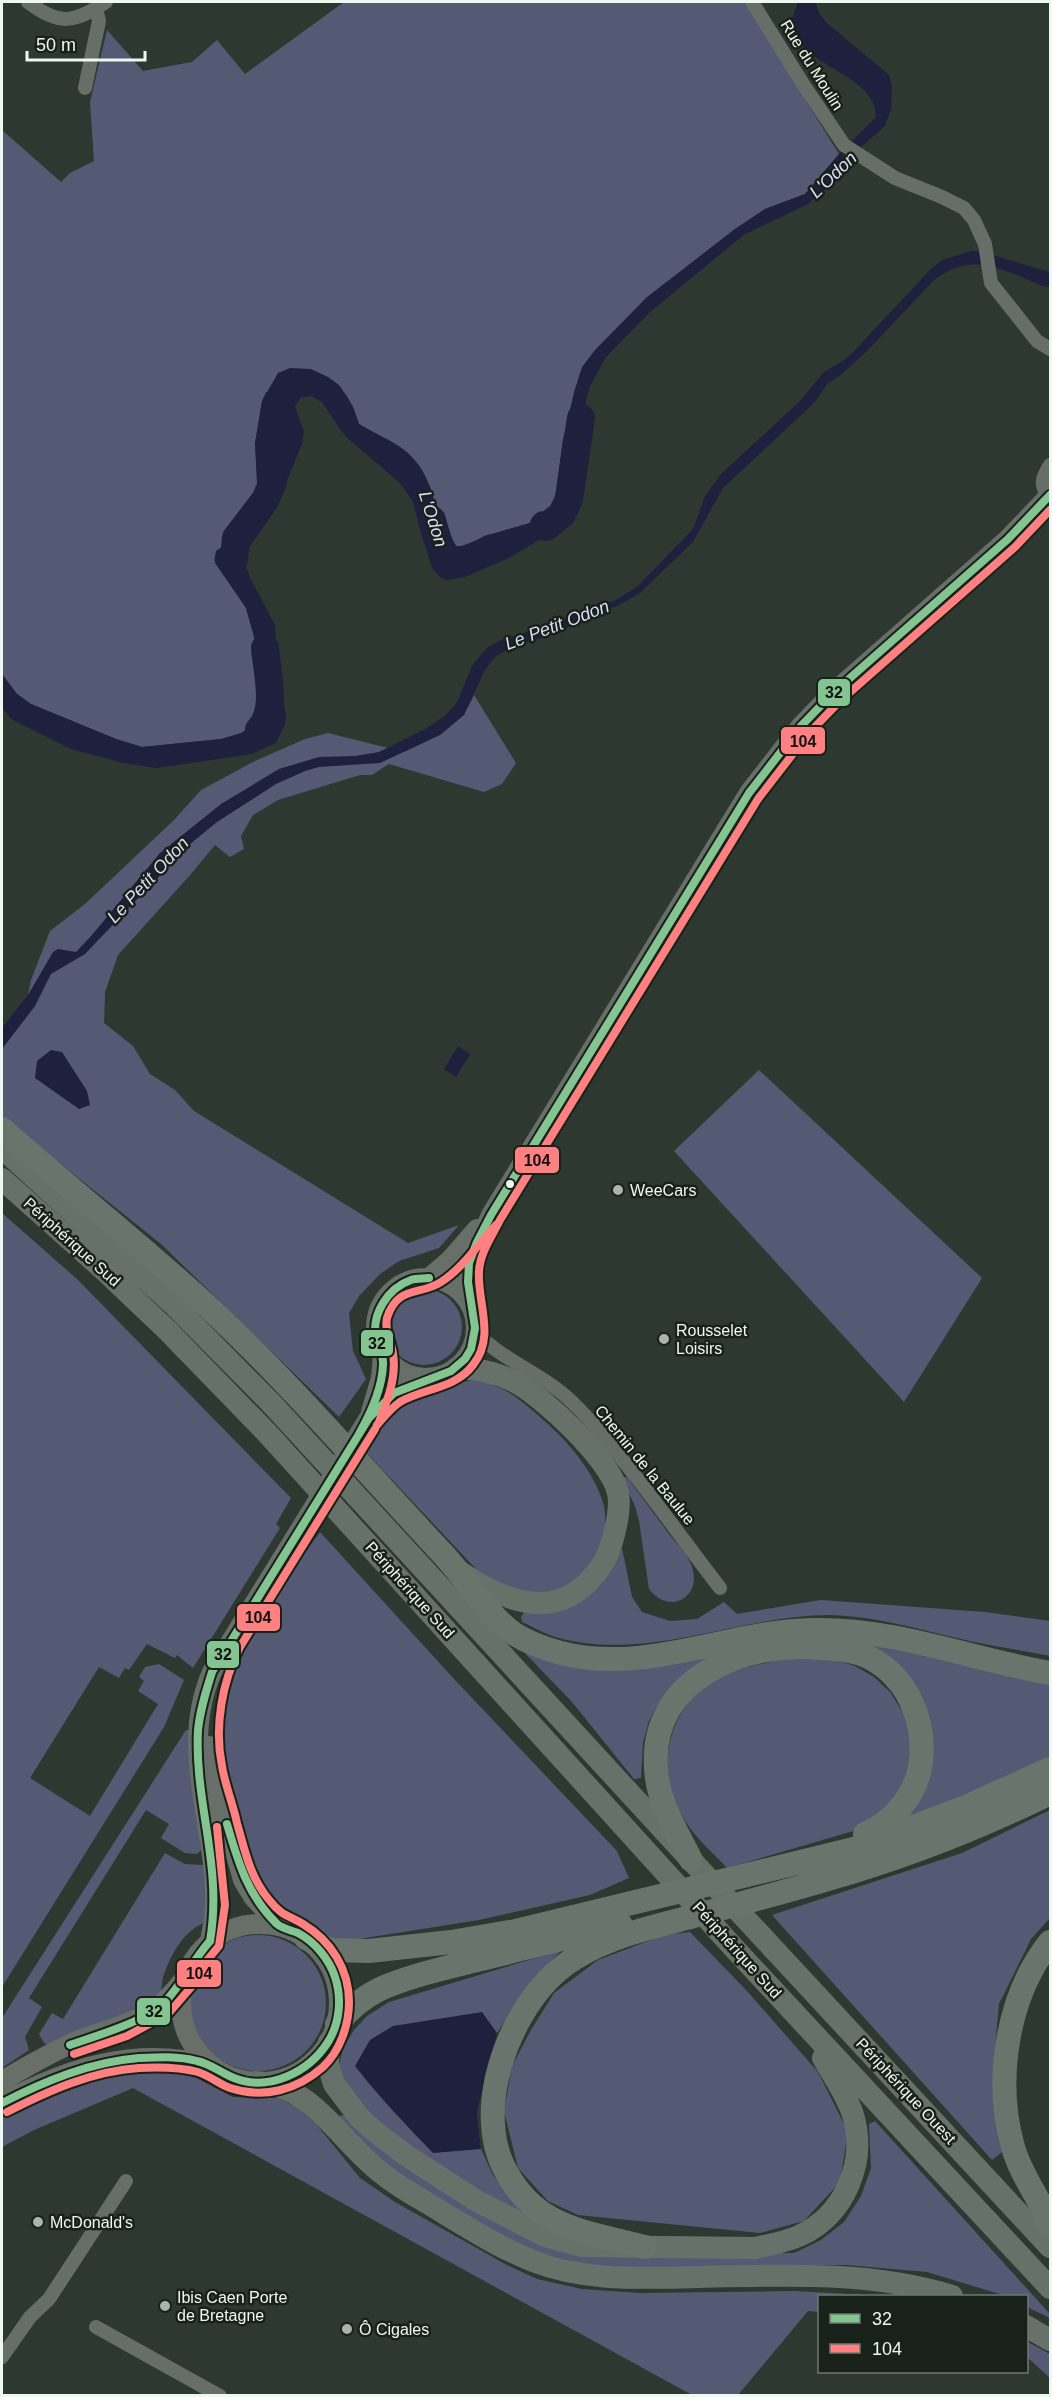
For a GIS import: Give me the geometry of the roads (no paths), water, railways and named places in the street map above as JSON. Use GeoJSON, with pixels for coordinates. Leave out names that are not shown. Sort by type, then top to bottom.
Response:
{"type":"FeatureCollection","features":[{"type":"Feature","properties":{"kind":"highway"},"geometry":{"type":"LineString","coordinates":[[2,1129],[219,1317],[460,1572],[497,1620],[511,1632],[544,1648],[585,1658],[649,1657],[780,1632],[842,1630],[904,1639],[1050,1673]]}},
{"type":"Feature","properties":{"kind":"highway","name":"Périphérique Sud"},"geometry":{"type":"LineString","coordinates":[[2,1148],[173,1304],[271,1403],[762,1936]]}},
{"type":"Feature","properties":{"kind":"highway","name":"Périphérique Sud"},"geometry":{"type":"LineString","coordinates":[[2,1179],[167,1330],[267,1432],[801,2020]]}},
{"type":"Feature","properties":{"kind":"highway"},"geometry":{"type":"LineString","coordinates":[[456,1369],[473,1368],[495,1374],[533,1394],[552,1409],[597,1457],[618,1492],[618,1515],[608,1556],[598,1572],[563,1600],[545,1604],[525,1603],[482,1587],[460,1572]]}},
{"type":"Feature","properties":{"kind":"highway"},"geometry":{"type":"LineString","coordinates":[[691,1860],[662,1801],[655,1765],[657,1744],[663,1723],[683,1690],[694,1679],[724,1662],[766,1651],[813,1647],[848,1650],[870,1658],[903,1686],[914,1704],[921,1732],[922,1757],[918,1780],[892,1817],[870,1832],[765,1871]]}},
{"type":"Feature","properties":{"kind":"highway"},"geometry":{"type":"LineString","coordinates":[[306,1938],[330,1950],[369,1952],[516,1931],[858,1848],[966,1807],[1050,1769]]}},
{"type":"Feature","properties":{"kind":"highway"},"geometry":{"type":"LineString","coordinates":[[645,2247],[570,2228],[543,2215],[522,2198],[503,2168],[494,2144],[492,2117],[494,2088],[505,2047],[525,2010],[556,1973],[574,1959],[600,1945],[641,1930],[828,1880],[892,1859],[966,1831],[1050,1793]]}},
{"type":"Feature","properties":{"kind":"highway"},"geometry":{"type":"LineString","coordinates":[[801,2020],[843,2092],[853,2114],[858,2141],[856,2162],[841,2201],[816,2226],[801,2235],[779,2243],[755,2248],[581,2246],[545,2236],[477,2201],[407,2156],[359,2117],[334,2084],[327,2065],[333,2033],[345,2014],[378,1990],[428,1973],[570,1936],[828,1880]]}},
{"type":"Feature","properties":{"kind":"highway","name":"Périphérique Ouest"},"geometry":{"type":"LineString","coordinates":[[762,1936],[1050,2247]]}},
{"type":"Feature","properties":{"kind":"highway"},"geometry":{"type":"LineString","coordinates":[[1050,1942],[1031,1971],[1019,2001],[1010,2031],[1005,2091],[1007,2120],[1013,2148],[1030,2188],[1050,2225]]}},
{"type":"Feature","properties":{"kind":"highway","name":"Périphérique Ouest"},"geometry":{"type":"LineString","coordinates":[[801,2020],[1050,2288]]}},
{"type":"Feature","properties":{"kind":"highway"},"geometry":{"type":"LineString","coordinates":[[255,2082],[272,2083],[306,2100],[323,2114],[365,2159],[400,2187],[500,2246],[562,2270],[593,2276],[633,2278],[812,2276],[900,2285],[947,2295]]}},
{"type":"Feature","properties":{"kind":"highway"},"geometry":{"type":"LineString","coordinates":[[1028,2327],[1050,2340]]}},
{"type":"Feature","properties":{"kind":"main road"},"geometry":{"type":"LineString","coordinates":[[470,1304],[459,1291],[445,1282],[429,1278],[411,1280],[394,1289],[382,1303],[376,1320],[376,1339],[383,1356],[395,1368],[411,1376],[428,1378],[443,1376],[456,1369],[466,1359],[476,1333],[475,1318],[470,1304],[468,1269],[490,1215],[749,794],[801,726],[833,693],[1008,539],[1050,496]]}},
{"type":"Feature","properties":{"kind":"main road"},"geometry":{"type":"LineString","coordinates":[[429,1278],[450,1260],[490,1215]]}},
{"type":"Feature","properties":{"kind":"main road"},"geometry":{"type":"LineString","coordinates":[[367,1421],[381,1378],[383,1356]]}},
{"type":"Feature","properties":{"kind":"main road"},"geometry":{"type":"LineString","coordinates":[[210,1941],[215,1905],[212,1858],[197,1747],[198,1720],[207,1685],[367,1421],[382,1402],[398,1391],[428,1378]]}},
{"type":"Feature","properties":{"kind":"main road"},"geometry":{"type":"LineString","coordinates":[[226,1651],[210,1713],[211,1766],[243,1880],[254,1898],[280,1926]]}},
{"type":"Feature","properties":{"kind":"main road"},"geometry":{"type":"LineString","coordinates":[[2,2081],[57,2050],[123,2026],[151,2013],[172,1995],[195,1959],[210,1941],[243,1926],[262,1924],[280,1926],[306,1938],[328,1962],[339,1992],[333,2033],[319,2056],[290,2077],[255,2082],[224,2074],[211,2066],[197,2052],[188,2036],[182,2017],[181,1998],[184,1979]]}},
{"type":"Feature","properties":{"kind":"main road"},"geometry":{"type":"LineString","coordinates":[[2,2103],[62,2074],[103,2063],[159,2056],[190,2060],[211,2066]]}},
{"type":"Feature","properties":{"kind":"street"},"geometry":{"type":"LineString","coordinates":[[28,2],[42,13],[57,19],[73,19],[101,5]]}},
{"type":"Feature","properties":{"kind":"street","name":"Rue du Moulin"},"geometry":{"type":"LineString","coordinates":[[752,2],[844,145],[895,178],[964,208],[974,220],[981,234],[992,283],[1037,341],[1050,349]]}},
{"type":"Feature","properties":{"kind":"street"},"geometry":{"type":"LineString","coordinates":[[85,88],[101,5]]}},
{"type":"Feature","properties":{"kind":"street"},"geometry":{"type":"LineString","coordinates":[[1050,465],[1042,478],[1042,484],[1050,496]]}},
{"type":"Feature","properties":{"kind":"street","name":"Chemin de la Baulue"},"geometry":{"type":"LineString","coordinates":[[476,1333],[488,1346],[508,1360],[550,1383],[600,1430],[720,1588]]}},
{"type":"Feature","properties":{"kind":"street"},"geometry":{"type":"LineString","coordinates":[[2,2357],[30,2317],[49,2299],[126,2181]]}},
{"type":"Feature","properties":{"kind":"street"},"geometry":{"type":"LineString","coordinates":[[96,2326],[220,2396]]}},
{"type":"Feature","properties":{"kind":"water"},"geometry":{"type":"Polygon","coordinates":[[[798,2],[815,2],[820,15],[827,23],[889,75],[892,86],[891,109],[885,126],[860,148],[833,183],[806,205],[745,234],[650,312],[606,357],[590,386],[586,401],[567,510],[547,535],[509,558],[465,577],[447,580],[441,578],[432,568],[412,500],[400,483],[345,436],[322,402],[311,396],[300,398],[295,407],[304,432],[302,444],[275,510],[246,552],[245,564],[275,625],[277,665],[286,716],[285,724],[276,743],[252,754],[157,768],[123,763],[71,749],[11,719],[2,707],[2,674],[17,694],[31,704],[116,739],[142,747],[221,739],[241,733],[253,725],[264,711],[270,694],[246,608],[215,563],[216,551],[230,542],[253,517],[258,502],[255,443],[262,401],[278,373],[290,368],[311,369],[339,385],[353,407],[359,424],[398,445],[414,460],[423,472],[434,499],[445,559],[453,561],[459,559],[492,534],[530,523],[545,515],[554,505],[563,440],[575,389],[582,367],[595,350],[646,298],[735,229],[765,209],[805,194],[839,154],[876,117],[874,106],[862,88],[812,55],[802,45],[790,25],[798,2]]]}},
{"type":"Feature","properties":{"kind":"water","name":"Le Petit Odon"},"geometry":{"type":"Polygon","coordinates":[[[971,251],[979,251],[1050,272],[1050,287],[1000,269],[979,265],[958,267],[935,279],[866,352],[827,384],[815,402],[723,488],[693,542],[640,593],[586,620],[546,637],[516,645],[496,656],[485,670],[464,715],[440,735],[380,763],[319,767],[305,771],[276,784],[217,822],[189,845],[85,954],[51,974],[35,1006],[2,1049],[2,1028],[28,995],[53,952],[58,949],[76,952],[160,853],[221,804],[279,769],[319,757],[355,756],[379,752],[427,728],[446,715],[457,702],[473,664],[488,647],[505,638],[539,629],[616,600],[638,586],[693,529],[705,496],[721,474],[799,402],[824,372],[854,351],[931,269],[942,260],[971,251]]]}},
{"type":"Feature","properties":{"kind":"water"},"geometry":{"type":"Polygon","coordinates":[[[458,1046],[470,1054],[456,1077],[444,1069],[458,1046]]]}},
{"type":"Feature","properties":{"kind":"water"},"geometry":{"type":"Polygon","coordinates":[[[51,1050],[62,1052],[87,1091],[90,1105],[79,1109],[35,1078],[37,1061],[51,1050]]]}},
{"type":"Feature","properties":{"kind":"water"},"geometry":{"type":"Polygon","coordinates":[[[482,2012],[497,2033],[477,2112],[481,2149],[433,2153],[383,2100],[355,2066],[370,2040],[393,2026],[482,2012]]]}},
{"type":"Feature","properties":{"kind":"waterway","name":"L'Odon"},"geometry":{"type":"LineString","coordinates":[[544,525],[546,527],[562,514],[569,499],[581,418]]}},
{"type":"Feature","properties":{"kind":"waterway","name":"L'Odon"},"geometry":{"type":"LineString","coordinates":[[234,559],[236,538],[265,500],[273,482]]}},
{"type":"Feature","properties":{"kind":"waterway","name":"L'Odon"},"geometry":{"type":"LineString","coordinates":[[432,520],[440,546],[450,558],[466,559],[492,548]]}},
{"type":"Feature","properties":{"kind":"waterway","name":"L'Odon"},"geometry":{"type":"LineString","coordinates":[[259,730],[265,722],[270,702],[265,648]]}},
{"type":"Feature","properties":{"kind":"place","name":"WeeCars"},"geometry":{"type":"Point","coordinates":[618,1190]}},
{"type":"Feature","properties":{"kind":"place","name":"Rousselet Loisirs"},"geometry":{"type":"Point","coordinates":[664,1339]}},
{"type":"Feature","properties":{"kind":"place","name":"McDonald's"},"geometry":{"type":"Point","coordinates":[38,2222]}},
{"type":"Feature","properties":{"kind":"place","name":"Ibis Caen Porte de Bretagne"},"geometry":{"type":"Point","coordinates":[165,2306]}},
{"type":"Feature","properties":{"kind":"place","name":"Ô Cigales"},"geometry":{"type":"Point","coordinates":[347,2329]}}]}
